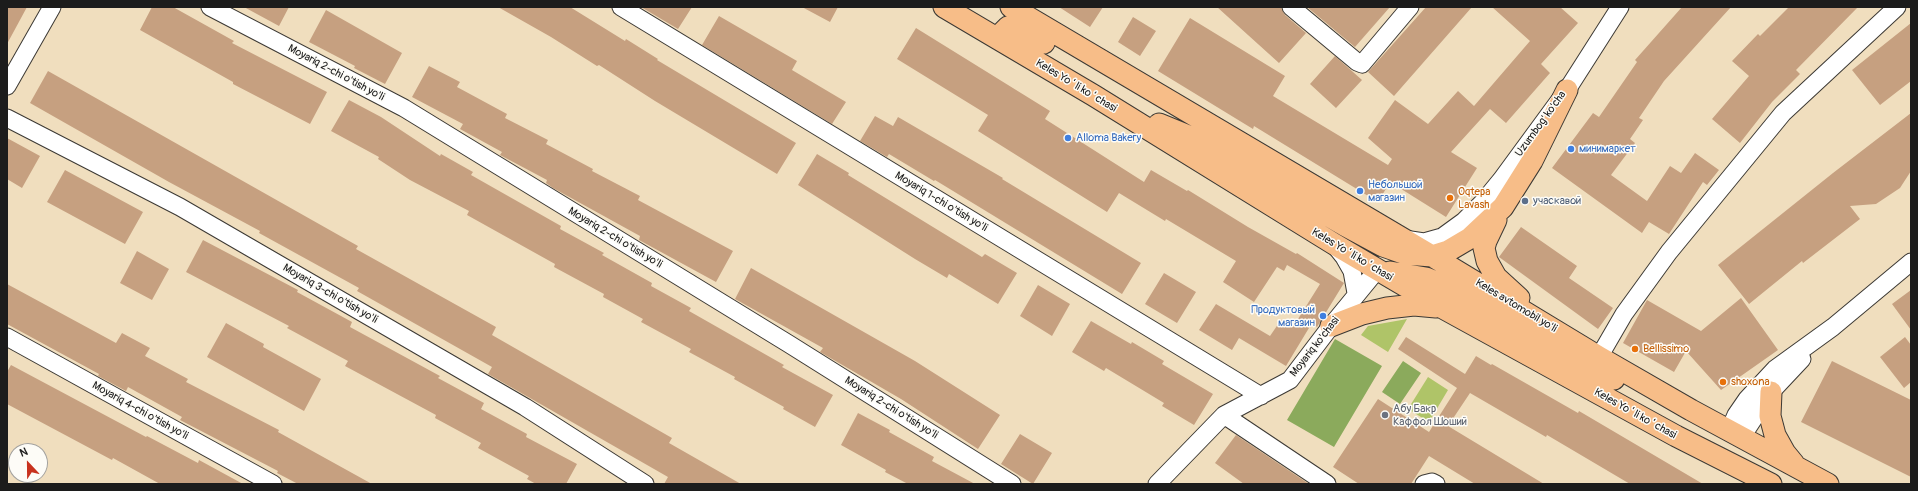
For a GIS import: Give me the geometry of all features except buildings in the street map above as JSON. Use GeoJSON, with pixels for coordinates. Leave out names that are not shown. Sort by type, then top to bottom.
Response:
{"type":"FeatureCollection","features":[{"type":"Feature","properties":{"kind":"main road","name":"Keles Yoʻli koʻchasi"},"geometry":{"type":"LineString","coordinates":[[944,7],[1092,95],[1377,270],[1441,307],[1676,436],[1771,484]]}},
{"type":"Feature","properties":{"kind":"main road"},"geometry":{"type":"LineString","coordinates":[[1011,7],[1419,256],[1432,256],[1448,251],[1470,238],[1503,207]]}},
{"type":"Feature","properties":{"kind":"main road"},"geometry":{"type":"LineString","coordinates":[[999,39],[1008,27],[1015,26],[1100,74],[1162,98]]}},
{"type":"Feature","properties":{"kind":"main road"},"geometry":{"type":"LineString","coordinates":[[1557,331],[1496,277],[1487,261],[1484,248],[1503,207],[1532,161],[1566,90]]}},
{"type":"Feature","properties":{"kind":"main road"},"geometry":{"type":"LineString","coordinates":[[1092,95],[1198,140],[1344,225],[1396,243]]}},
{"type":"Feature","properties":{"kind":"main road"},"geometry":{"type":"LineString","coordinates":[[1396,243],[1377,270],[1426,278],[1466,297],[1578,364],[1691,410]]}},
{"type":"Feature","properties":{"kind":"main road","name":"Keles avtomobil yo'li"},"geometry":{"type":"LineString","coordinates":[[1432,256],[1599,357]]}},
{"type":"Feature","properties":{"kind":"main road","name":"Uzumbog' ko'cha"},"geometry":{"type":"LineString","coordinates":[[1426,278],[1427,267],[1432,256]]}},
{"type":"Feature","properties":{"kind":"main road"},"geometry":{"type":"LineString","coordinates":[[1426,278],[1432,297],[1441,307]]}},
{"type":"Feature","properties":{"kind":"main road"},"geometry":{"type":"LineString","coordinates":[[1330,326],[1362,314],[1387,308],[1414,305],[1441,307]]}},
{"type":"Feature","properties":{"kind":"main road"},"geometry":{"type":"LineString","coordinates":[[1599,357],[1691,410],[1828,484]]}},
{"type":"Feature","properties":{"kind":"main road"},"geometry":{"type":"LineString","coordinates":[[1772,392],[1770,416],[1775,435],[1785,453],[1798,469]]}},
{"type":"Feature","properties":{"kind":"main road"},"geometry":{"type":"LineString","coordinates":[[1723,460],[1735,434]]}},
{"type":"Feature","properties":{"kind":"street"},"geometry":{"type":"LineString","coordinates":[[7,86],[52,7]]}},
{"type":"Feature","properties":{"kind":"street","name":"Moyariq 2-chi o'tish yo'li"},"geometry":{"type":"LineString","coordinates":[[210,7],[404,108],[789,344],[1012,484]]}},
{"type":"Feature","properties":{"kind":"street","name":"Moyariq 1-chi o'tish yo'li"},"geometry":{"type":"LineString","coordinates":[[621,7],[1261,396]]}},
{"type":"Feature","properties":{"kind":"street"},"geometry":{"type":"LineString","coordinates":[[1290,7],[1357,62],[1362,64],[1410,7]]}},
{"type":"Feature","properties":{"kind":"street","name":"Uzumbog' ko'cha"},"geometry":{"type":"LineString","coordinates":[[1396,243],[1424,242],[1442,237],[1470,215],[1492,191],[1566,90],[1620,7]]}},
{"type":"Feature","properties":{"kind":"street"},"geometry":{"type":"LineString","coordinates":[[1599,357],[1624,314],[1669,252],[1783,113],[1897,7]]}},
{"type":"Feature","properties":{"kind":"street","name":"Moyariq 3-chi o'tish yo'li"},"geometry":{"type":"LineString","coordinates":[[7,118],[180,207],[525,407],[645,484]]}},
{"type":"Feature","properties":{"kind":"street","name":"Uzumbog' ko'cha"},"geometry":{"type":"LineString","coordinates":[[1432,256],[1450,232]]}},
{"type":"Feature","properties":{"kind":"street"},"geometry":{"type":"LineString","coordinates":[[1334,244],[1352,271],[1356,293]]}},
{"type":"Feature","properties":{"kind":"street"},"geometry":{"type":"LineString","coordinates":[[1735,434],[1736,415],[1747,399],[1766,378],[1804,347],[1833,327],[1911,262]]}},
{"type":"Feature","properties":{"kind":"street","name":"Moyariq ko'chasi"},"geometry":{"type":"LineString","coordinates":[[1157,484],[1224,415],[1290,380],[1356,293],[1377,270]]}},
{"type":"Feature","properties":{"kind":"street"},"geometry":{"type":"LineString","coordinates":[[1735,434],[1833,327]]}},
{"type":"Feature","properties":{"kind":"street","name":"Moyariq 4-chi o'tish yo'li"},"geometry":{"type":"LineString","coordinates":[[7,337],[273,484]]}},
{"type":"Feature","properties":{"kind":"street"},"geometry":{"type":"LineString","coordinates":[[1224,415],[1327,484]]}},
{"type":"Feature","properties":{"kind":"street"},"geometry":{"type":"LineString","coordinates":[[1424,484],[1432,482],[1436,484]]}},
{"type":"Feature","properties":{"kind":"green space"},"geometry":{"type":"Polygon","coordinates":[[[1407,319],[1388,352],[1361,335],[1368,326],[1407,319]]]}},
{"type":"Feature","properties":{"kind":"green space"},"geometry":{"type":"Polygon","coordinates":[[[1335,339],[1382,366],[1334,447],[1287,420],[1335,339]]]}},
{"type":"Feature","properties":{"kind":"green space"},"geometry":{"type":"Polygon","coordinates":[[[1403,361],[1421,373],[1400,404],[1382,392],[1403,361]]]}},
{"type":"Feature","properties":{"kind":"green space"},"geometry":{"type":"Polygon","coordinates":[[[1428,377],[1448,390],[1429,422],[1408,409],[1428,377]]]}},
{"type":"Feature","properties":{"kind":"place","name":"Alloma Bakery"},"geometry":{"type":"Point","coordinates":[1068,138]}},
{"type":"Feature","properties":{"kind":"place","name":"минимаркет"},"geometry":{"type":"Point","coordinates":[1571,149]}},
{"type":"Feature","properties":{"kind":"place","name":"Небольшой магазин"},"geometry":{"type":"Point","coordinates":[1360,191]}},
{"type":"Feature","properties":{"kind":"place","name":"Oqtepa Lavash"},"geometry":{"type":"Point","coordinates":[1450,198]}},
{"type":"Feature","properties":{"kind":"place","name":"учаскавой"},"geometry":{"type":"Point","coordinates":[1525,201]}},
{"type":"Feature","properties":{"kind":"place","name":"Продуктовый магазин"},"geometry":{"type":"Point","coordinates":[1323,316]}},
{"type":"Feature","properties":{"kind":"place","name":"Bellissimo"},"geometry":{"type":"Point","coordinates":[1635,349]}},
{"type":"Feature","properties":{"kind":"place","name":"shoxona"},"geometry":{"type":"Point","coordinates":[1723,382]}},
{"type":"Feature","properties":{"kind":"place","name":"Абу Бакр Каффол Шоший"},"geometry":{"type":"Point","coordinates":[1385,415]}}]}
